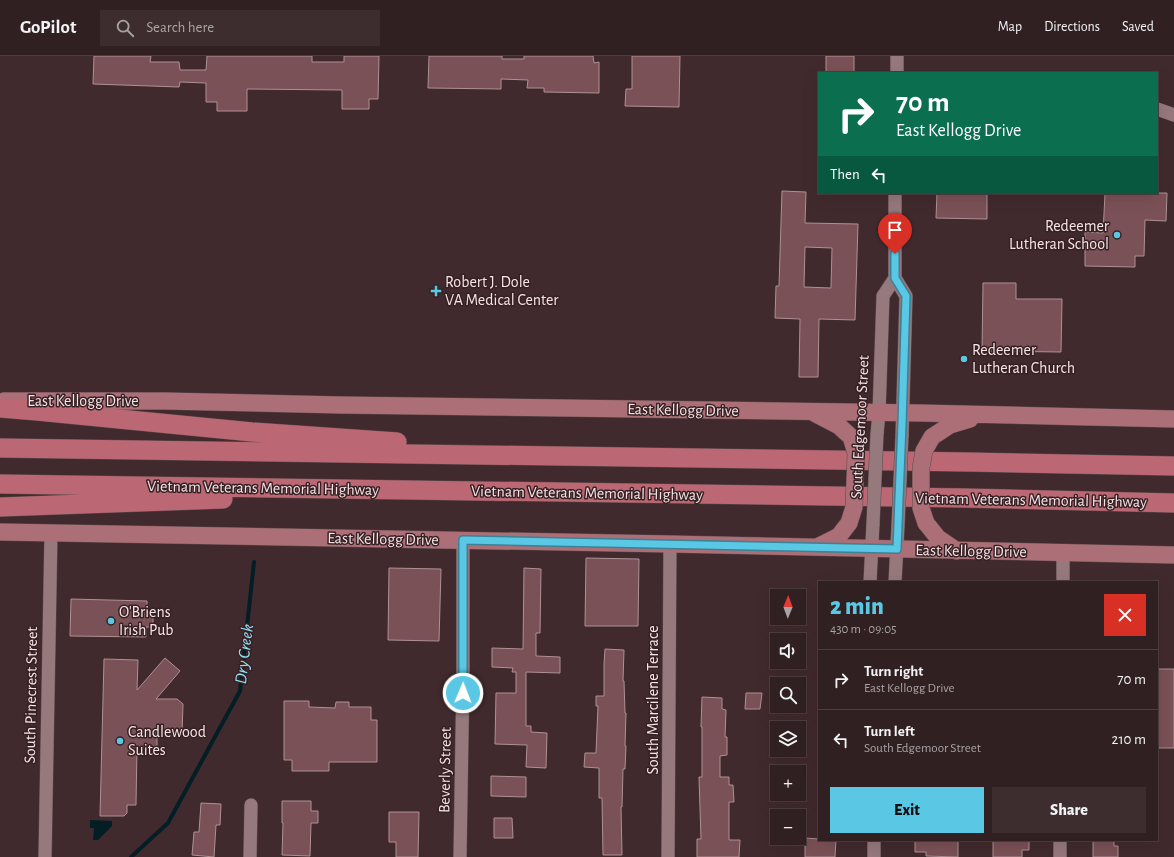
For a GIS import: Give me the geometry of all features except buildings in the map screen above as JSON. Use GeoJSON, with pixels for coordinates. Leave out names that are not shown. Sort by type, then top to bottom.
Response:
{"type":"FeatureCollection","features":[{"type":"Feature","properties":{"kind":"highway"},"geometry":{"type":"LineString","coordinates":[[0,408],[252,432],[603,457]]}},
{"type":"Feature","properties":{"kind":"highway"},"geometry":{"type":"LineString","coordinates":[[0,448],[1174,466]]}},
{"type":"Feature","properties":{"kind":"highway"},"geometry":{"type":"LineString","coordinates":[[968,462],[1174,458]]}},
{"type":"Feature","properties":{"kind":"highway","name":"Vietnam Veterans Memorial Highway"},"geometry":{"type":"LineString","coordinates":[[0,484],[965,498],[1174,503]]}},
{"type":"Feature","properties":{"kind":"highway"},"geometry":{"type":"LineString","coordinates":[[0,507],[474,491]]}},
{"type":"Feature","properties":{"kind":"highway"},"geometry":{"type":"LineString","coordinates":[[965,498],[1174,511]]}},
{"type":"Feature","properties":{"kind":"main road","name":"East Kellogg Drive"},"geometry":{"type":"LineString","coordinates":[[0,400],[179,401],[356,405],[879,412],[1174,419]]}},
{"type":"Feature","properties":{"kind":"main road"},"geometry":{"type":"LineString","coordinates":[[812,412],[839,426],[851,437],[856,453],[854,507],[849,523],[839,536],[815,548]]}},
{"type":"Feature","properties":{"kind":"main road"},"geometry":{"type":"LineString","coordinates":[[957,551],[938,538],[926,523],[921,508],[921,468],[924,451],[932,437],[950,425],[981,415]]}},
{"type":"Feature","properties":{"kind":"main road","name":"East Kellogg Drive"},"geometry":{"type":"LineString","coordinates":[[0,532],[1174,555]]}},
{"type":"Feature","properties":{"kind":"street"},"geometry":{"type":"LineString","coordinates":[[897,56],[897,72]]}},
{"type":"Feature","properties":{"kind":"street"},"geometry":{"type":"LineString","coordinates":[[1158,109],[1174,115]]}},
{"type":"Feature","properties":{"kind":"street"},"geometry":{"type":"LineString","coordinates":[[895,194],[895,278],[906,296],[903,413],[895,581]]}},
{"type":"Feature","properties":{"kind":"street","name":"South Edgemoor Street"},"geometry":{"type":"LineString","coordinates":[[870,581],[879,412],[883,296],[895,278]]}},
{"type":"Feature","properties":{"kind":"street","name":"South Pinecrest Street"},"geometry":{"type":"LineString","coordinates":[[45,857],[51,533]]}},
{"type":"Feature","properties":{"kind":"street","name":"Beverly Street"},"geometry":{"type":"LineString","coordinates":[[460,857],[463,674],[463,540]]}},
{"type":"Feature","properties":{"kind":"street","name":"South Marcilene Terrace"},"geometry":{"type":"LineString","coordinates":[[668,857],[670,544]]}},
{"type":"Feature","properties":{"kind":"street"},"geometry":{"type":"LineString","coordinates":[[1063,553],[1063,581]]}},
{"type":"Feature","properties":{"kind":"street"},"geometry":{"type":"LineString","coordinates":[[250,857],[251,805]]}},
{"type":"Feature","properties":{"kind":"street"},"geometry":{"type":"LineString","coordinates":[[874,841],[874,857]]}},
{"type":"Feature","properties":{"kind":"street"},"geometry":{"type":"LineString","coordinates":[[1060,841],[1060,857]]}},
{"type":"Feature","properties":{"kind":"water"},"geometry":{"type":"Polygon","coordinates":[[[90,820],[112,821],[112,826],[98,840],[93,840],[94,828],[90,828],[90,820]]]}},
{"type":"Feature","properties":{"kind":"waterway","name":"Dry Creek"},"geometry":{"type":"LineString","coordinates":[[131,857],[168,823],[240,691],[254,562]]}},
{"type":"Feature","properties":{"kind":"place","name":"Redeemer Lutheran School"},"geometry":{"type":"Point","coordinates":[1117,235]}},
{"type":"Feature","properties":{"kind":"place","name":"Robert J. Dole VA Medical Center"},"geometry":{"type":"Point","coordinates":[436,291]}},
{"type":"Feature","properties":{"kind":"place","name":"Redeemer Lutheran Church"},"geometry":{"type":"Point","coordinates":[964,359]}},
{"type":"Feature","properties":{"kind":"place","name":"O'Briens Irish Pub"},"geometry":{"type":"Point","coordinates":[111,621]}},
{"type":"Feature","properties":{"kind":"place","name":"Candlewood Suites"},"geometry":{"type":"Point","coordinates":[120,741]}},
{"type":"Feature","properties":{"kind":"route"},"geometry":{"type":"LineString","coordinates":[[463,693],[463,540],[897,549],[906,296],[895,278],[895,254]]}}]}
